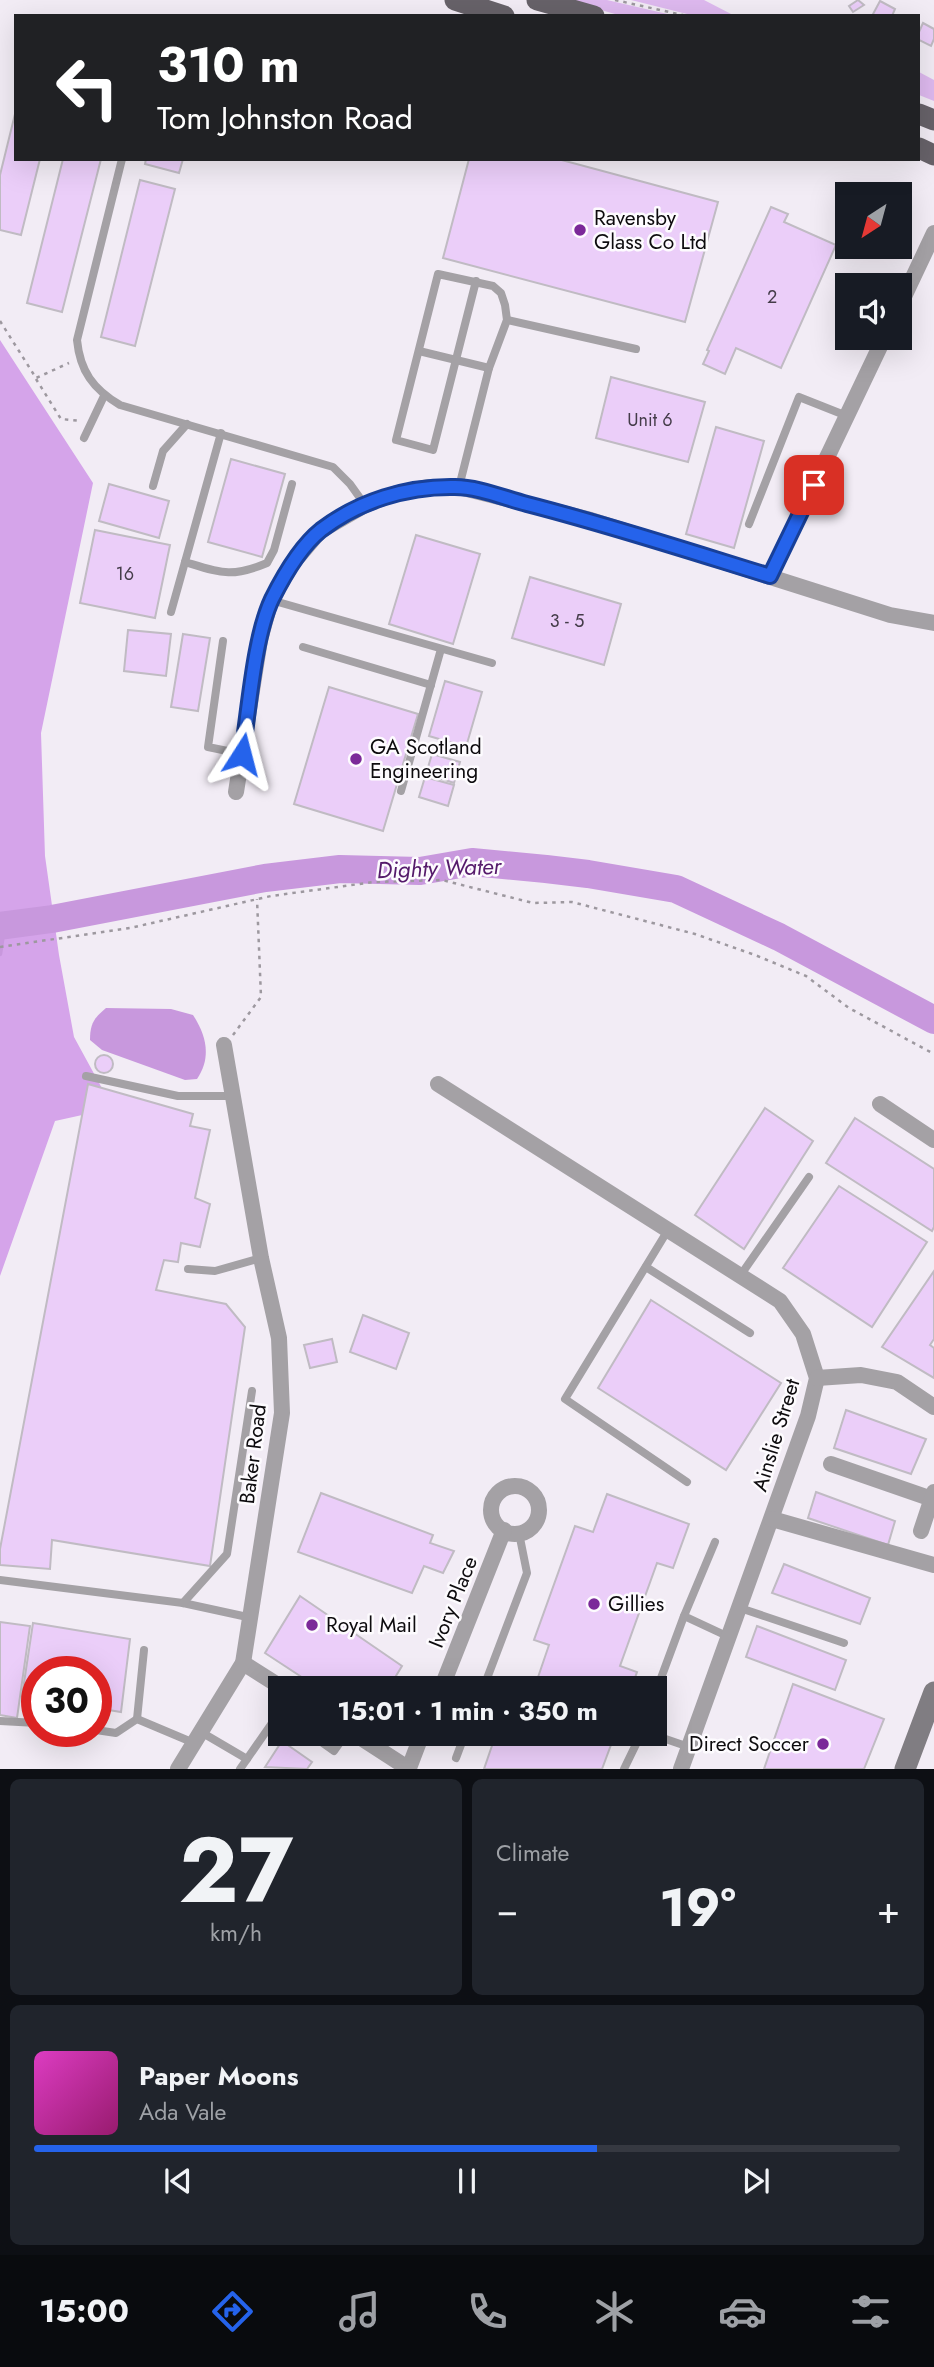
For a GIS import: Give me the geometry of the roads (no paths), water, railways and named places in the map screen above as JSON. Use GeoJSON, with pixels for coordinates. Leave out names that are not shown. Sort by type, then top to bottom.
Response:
{"type":"FeatureCollection","features":[{"type":"Feature","properties":{"kind":"main road"},"geometry":{"type":"LineString","coordinates":[[455,0],[498,14]]}},
{"type":"Feature","properties":{"kind":"main road"},"geometry":{"type":"LineString","coordinates":[[537,0],[587,14]]}},
{"type":"Feature","properties":{"kind":"main road"},"geometry":{"type":"LineString","coordinates":[[905,1769],[934,1692]]}},
{"type":"Feature","properties":{"kind":"street"},"geometry":{"type":"LineString","coordinates":[[912,280],[934,233]]}},
{"type":"Feature","properties":{"kind":"street"},"geometry":{"type":"LineString","coordinates":[[770,576],[878,350]]}},
{"type":"Feature","properties":{"kind":"street"},"geometry":{"type":"LineString","coordinates":[[236,792],[260,640],[271,600],[292,564],[320,531],[365,505],[397,493],[428,487],[459,487],[591,520],[890,615],[934,624]]}},
{"type":"Feature","properties":{"kind":"street","name":"Baker Road"},"geometry":{"type":"LineString","coordinates":[[178,1769],[243,1663],[282,1413],[279,1338],[261,1258],[224,1045]]}},
{"type":"Feature","properties":{"kind":"street","name":"Ainslie Street"},"geometry":{"type":"LineString","coordinates":[[438,1084],[780,1301],[803,1334],[817,1378],[808,1416],[681,1769]]}},
{"type":"Feature","properties":{"kind":"street"},"geometry":{"type":"LineString","coordinates":[[880,1104],[934,1140]]}},
{"type":"Feature","properties":{"kind":"street"},"geometry":{"type":"LineString","coordinates":[[817,1378],[861,1376],[897,1382],[934,1407]]}},
{"type":"Feature","properties":{"kind":"street"},"geometry":{"type":"LineString","coordinates":[[831,1464],[933,1495],[921,1531]]}},
{"type":"Feature","properties":{"kind":"street"},"geometry":{"type":"LineString","coordinates":[[772,1519],[934,1565]]}},
{"type":"Feature","properties":{"kind":"street","name":"Ivory Place"},"geometry":{"type":"LineString","coordinates":[[447,1676],[511,1532]]}},
{"type":"Feature","properties":{"kind":"street"},"geometry":{"type":"LineString","coordinates":[[243,1663],[268,1679]]}},
{"type":"Feature","properties":{"kind":"street"},"geometry":{"type":"LineString","coordinates":[[369,1746],[388,1763],[409,1768],[417,1746]]}},
{"type":"Feature","properties":{"kind":"lane"},"geometry":{"type":"LineString","coordinates":[[122,161],[77,340],[79,359],[89,380],[104,396],[120,405],[332,467],[350,484],[365,505]]}},
{"type":"Feature","properties":{"kind":"lane"},"geometry":{"type":"LineString","coordinates":[[459,487],[489,368],[507,320],[501,293],[493,286],[476,281],[439,274],[396,440],[433,450],[476,281]]}},
{"type":"Feature","properties":{"kind":"lane"},"geometry":{"type":"LineString","coordinates":[[507,320],[636,349]]}},
{"type":"Feature","properties":{"kind":"lane"},"geometry":{"type":"LineString","coordinates":[[419,351],[489,368]]}},
{"type":"Feature","properties":{"kind":"lane"},"geometry":{"type":"LineString","coordinates":[[84,438],[104,396]]}},
{"type":"Feature","properties":{"kind":"lane"},"geometry":{"type":"LineString","coordinates":[[749,524],[799,397],[847,416]]}},
{"type":"Feature","properties":{"kind":"lane"},"geometry":{"type":"LineString","coordinates":[[153,486],[163,451],[187,424]]}},
{"type":"Feature","properties":{"kind":"lane"},"geometry":{"type":"LineString","coordinates":[[171,612],[221,433]]}},
{"type":"Feature","properties":{"kind":"lane"},"geometry":{"type":"LineString","coordinates":[[185,562],[226,574],[248,571],[267,563],[274,550],[292,484]]}},
{"type":"Feature","properties":{"kind":"lane"},"geometry":{"type":"LineString","coordinates":[[271,600],[492,663]]}},
{"type":"Feature","properties":{"kind":"lane"},"geometry":{"type":"LineString","coordinates":[[223,641],[208,747],[242,754]]}},
{"type":"Feature","properties":{"kind":"lane"},"geometry":{"type":"LineString","coordinates":[[303,647],[431,685]]}},
{"type":"Feature","properties":{"kind":"lane"},"geometry":{"type":"LineString","coordinates":[[401,791],[441,649]]}},
{"type":"Feature","properties":{"kind":"lane"},"geometry":{"type":"LineString","coordinates":[[86,1076],[178,1096],[232,1096]]}},
{"type":"Feature","properties":{"kind":"lane"},"geometry":{"type":"LineString","coordinates":[[740,1276],[809,1177]]}},
{"type":"Feature","properties":{"kind":"lane"},"geometry":{"type":"LineString","coordinates":[[668,1230],[565,1399],[687,1482]]}},
{"type":"Feature","properties":{"kind":"lane"},"geometry":{"type":"LineString","coordinates":[[188,1269],[215,1271],[261,1258]]}},
{"type":"Feature","properties":{"kind":"lane"},"geometry":{"type":"LineString","coordinates":[[646,1267],[750,1333]]}},
{"type":"Feature","properties":{"kind":"lane"},"geometry":{"type":"LineString","coordinates":[[183,1603],[227,1554],[252,1391]]}},
{"type":"Feature","properties":{"kind":"lane"},"geometry":{"type":"LineString","coordinates":[[488,1676],[527,1573],[511,1532]]}},
{"type":"Feature","properties":{"kind":"lane"},"geometry":{"type":"LineString","coordinates":[[662,1676],[715,1542]]}},
{"type":"Feature","properties":{"kind":"lane"},"geometry":{"type":"LineString","coordinates":[[0,1580],[183,1603],[252,1618]]}},
{"type":"Feature","properties":{"kind":"lane"},"geometry":{"type":"LineString","coordinates":[[740,1608],[844,1643]]}},
{"type":"Feature","properties":{"kind":"lane"},"geometry":{"type":"LineString","coordinates":[[684,1616],[729,1637]]}},
{"type":"Feature","properties":{"kind":"lane"},"geometry":{"type":"LineString","coordinates":[[137,1719],[144,1650]]}},
{"type":"Feature","properties":{"kind":"lane"},"geometry":{"type":"LineString","coordinates":[[112,1732],[116,1733],[137,1719]]}},
{"type":"Feature","properties":{"kind":"lane"},"geometry":{"type":"LineString","coordinates":[[137,1719],[198,1737],[247,1759]]}},
{"type":"Feature","properties":{"kind":"lane"},"geometry":{"type":"LineString","coordinates":[[0,1721],[21,1722]]}},
{"type":"Feature","properties":{"kind":"lane"},"geometry":{"type":"LineString","coordinates":[[240,1769],[268,1729]]}},
{"type":"Feature","properties":{"kind":"lane"},"geometry":{"type":"LineString","coordinates":[[667,1739],[689,1747]]}},
{"type":"Feature","properties":{"kind":"lane"},"geometry":{"type":"LineString","coordinates":[[456,1758],[460,1746]]}},
{"type":"Feature","properties":{"kind":"lane"},"geometry":{"type":"LineString","coordinates":[[624,1769],[635,1746]]}},
{"type":"Feature","properties":{"kind":"waterway","name":"Dighty Water"},"geometry":{"type":"LineString","coordinates":[[0,926],[52,919],[265,878],[340,869],[420,871],[472,862],[546,869],[676,889],[779,937],[934,1020]]}},
{"type":"Feature","properties":{"kind":"waterway"},"geometry":{"type":"LineString","coordinates":[[0,954],[4,927]]}},
{"type":"Feature","properties":{"kind":"place","name":"Ravensby Glass Co Ltd"},"geometry":{"type":"Point","coordinates":[580,230]}},
{"type":"Feature","properties":{"kind":"place","name":"GA Scotland Engineering"},"geometry":{"type":"Point","coordinates":[356,759]}},
{"type":"Feature","properties":{"kind":"place","name":"Gillies"},"geometry":{"type":"Point","coordinates":[594,1604]}},
{"type":"Feature","properties":{"kind":"place","name":"Royal Mail"},"geometry":{"type":"Point","coordinates":[312,1625]}},
{"type":"Feature","properties":{"kind":"place","name":"Direct Soccer"},"geometry":{"type":"Point","coordinates":[823,1744]}}]}
